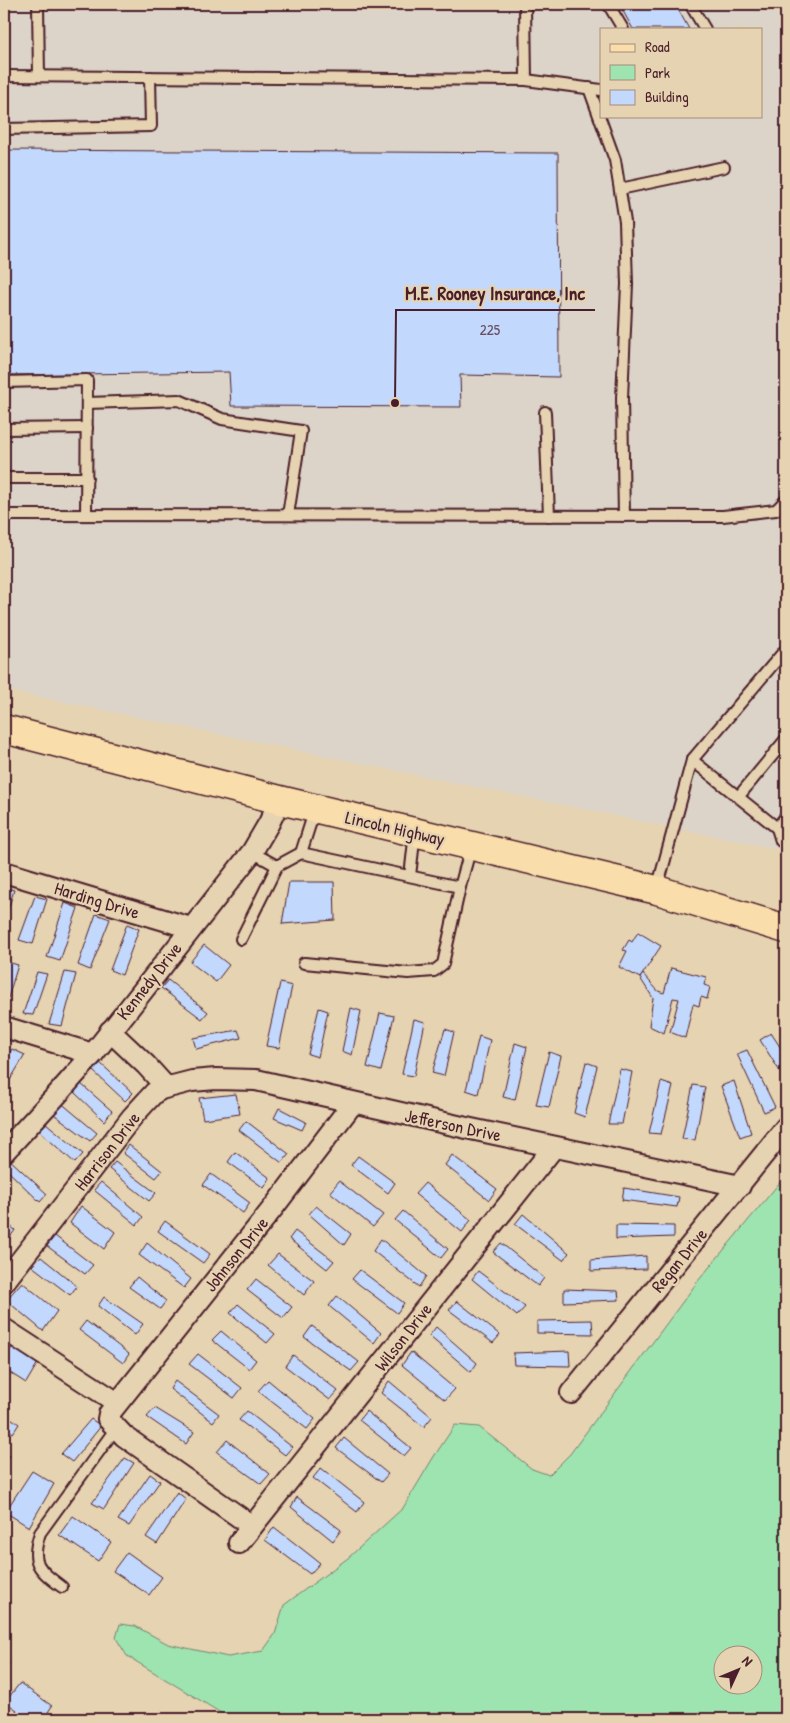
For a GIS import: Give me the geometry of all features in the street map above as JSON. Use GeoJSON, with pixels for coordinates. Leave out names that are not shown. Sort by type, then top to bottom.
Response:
{"type":"FeatureCollection","features":[{"type":"Feature","properties":{"kind":"main road","name":"Lincoln Highway"},"geometry":{"type":"LineString","coordinates":[[4,729],[280,800],[657,890],[786,929]]}},
{"type":"Feature","properties":{"kind":"street","name":"Kennedy Drive"},"geometry":{"type":"LineString","coordinates":[[4,1152],[93,1054],[252,852],[280,800]]}},
{"type":"Feature","properties":{"kind":"street","name":"Harding Drive"},"geometry":{"type":"LineString","coordinates":[[4,872],[191,928]]}},
{"type":"Feature","properties":{"kind":"street"},"geometry":{"type":"LineString","coordinates":[[4,1027],[93,1054]]}},
{"type":"Feature","properties":{"kind":"street"},"geometry":{"type":"LineString","coordinates":[[110,1031],[146,1065],[166,1088]]}},
{"type":"Feature","properties":{"kind":"street","name":"Jefferson Drive"},"geometry":{"type":"LineString","coordinates":[[166,1088],[192,1081],[216,1079],[256,1080],[353,1103],[740,1186]]}},
{"type":"Feature","properties":{"kind":"street","name":"Harrison Drive"},"geometry":{"type":"LineString","coordinates":[[4,1282],[132,1117],[154,1093],[166,1088]]}},
{"type":"Feature","properties":{"kind":"street","name":"Johnson Drive"},"geometry":{"type":"LineString","coordinates":[[116,1402],[273,1208],[353,1103]]}},
{"type":"Feature","properties":{"kind":"street","name":"Regan Drive"},"geometry":{"type":"LineString","coordinates":[[571,1393],[786,1127]]}},
{"type":"Feature","properties":{"kind":"street","name":"Wilson Drive"},"geometry":{"type":"LineString","coordinates":[[239,1543],[554,1147]]}},
{"type":"Feature","properties":{"kind":"street"},"geometry":{"type":"LineString","coordinates":[[4,1329],[116,1402],[111,1409],[108,1419],[124,1436],[252,1526]]}},
{"type":"Feature","properties":{"kind":"lane"},"geometry":{"type":"LineString","coordinates":[[38,4],[39,76]]}},
{"type":"Feature","properties":{"kind":"lane"},"geometry":{"type":"LineString","coordinates":[[525,4],[526,80]]}},
{"type":"Feature","properties":{"kind":"lane"},"geometry":{"type":"LineString","coordinates":[[608,4],[623,28]]}},
{"type":"Feature","properties":{"kind":"lane"},"geometry":{"type":"LineString","coordinates":[[690,4],[703,28]]}},
{"type":"Feature","properties":{"kind":"lane"},"geometry":{"type":"LineString","coordinates":[[4,76],[526,80],[600,90]]}},
{"type":"Feature","properties":{"kind":"lane"},"geometry":{"type":"LineString","coordinates":[[4,129],[152,126],[150,77]]}},
{"type":"Feature","properties":{"kind":"lane"},"geometry":{"type":"LineString","coordinates":[[589,88],[615,160],[625,222],[627,284],[622,398],[624,516]]}},
{"type":"Feature","properties":{"kind":"lane"},"geometry":{"type":"LineString","coordinates":[[620,189],[724,167]]}},
{"type":"Feature","properties":{"kind":"lane"},"geometry":{"type":"LineString","coordinates":[[4,382],[87,380],[86,515]]}},
{"type":"Feature","properties":{"kind":"lane"},"geometry":{"type":"LineString","coordinates":[[87,403],[179,400],[222,419],[302,431],[288,515]]}},
{"type":"Feature","properties":{"kind":"lane"},"geometry":{"type":"LineString","coordinates":[[545,412],[549,516]]}},
{"type":"Feature","properties":{"kind":"lane"},"geometry":{"type":"LineString","coordinates":[[4,429],[87,428]]}},
{"type":"Feature","properties":{"kind":"lane"},"geometry":{"type":"LineString","coordinates":[[4,478],[87,478]]}},
{"type":"Feature","properties":{"kind":"lane"},"geometry":{"type":"LineString","coordinates":[[4,515],[723,516],[776,510],[786,500]]}},
{"type":"Feature","properties":{"kind":"lane"},"geometry":{"type":"LineString","coordinates":[[657,890],[692,760],[786,649]]}},
{"type":"Feature","properties":{"kind":"lane"},"geometry":{"type":"LineString","coordinates":[[739,796],[786,739]]}},
{"type":"Feature","properties":{"kind":"lane"},"geometry":{"type":"LineString","coordinates":[[692,760],[777,828],[781,841],[786,842]]}},
{"type":"Feature","properties":{"kind":"lane"},"geometry":{"type":"LineString","coordinates":[[301,853],[315,808]]}},
{"type":"Feature","properties":{"kind":"lane"},"geometry":{"type":"LineString","coordinates":[[777,828],[786,816]]}},
{"type":"Feature","properties":{"kind":"lane"},"geometry":{"type":"LineString","coordinates":[[410,876],[415,832]]}},
{"type":"Feature","properties":{"kind":"lane"},"geometry":{"type":"LineString","coordinates":[[304,963],[408,973],[434,971],[443,964],[471,846]]}},
{"type":"Feature","properties":{"kind":"lane"},"geometry":{"type":"LineString","coordinates":[[252,852],[277,866]]}},
{"type":"Feature","properties":{"kind":"lane"},"geometry":{"type":"LineString","coordinates":[[241,939],[277,866],[301,853],[460,887]]}},
{"type":"Feature","properties":{"kind":"lane"},"geometry":{"type":"LineString","coordinates":[[62,1587],[42,1573],[36,1560],[36,1545],[40,1533],[116,1428]]}},
{"type":"Feature","properties":{"kind":"shaded area"},"geometry":{"type":"Polygon","coordinates":[[[4,4],[786,4],[786,851],[4,690],[4,4]]]}},
{"type":"Feature","properties":{"kind":"green space"},"geometry":{"type":"Polygon","coordinates":[[[786,1175],[786,1719],[231,1719],[127,1656],[116,1638],[120,1624],[135,1626],[168,1644],[228,1657],[263,1651],[275,1634],[284,1605],[348,1558],[403,1508],[455,1425],[479,1427],[532,1469],[549,1475],[570,1454],[698,1281],[786,1175]]]}},
{"type":"Feature","properties":{"kind":"building"},"geometry":{"type":"Polygon","coordinates":[[[619,4],[675,4],[688,28],[632,28],[619,4]]]}},
{"type":"Feature","properties":{"kind":"building"},"geometry":{"type":"Polygon","coordinates":[[[4,150],[558,153],[559,377],[460,375],[461,407],[231,406],[229,372],[4,375],[4,150]]]}},
{"type":"Feature","properties":{"kind":"building"},"geometry":{"type":"Polygon","coordinates":[[[289,882],[334,882],[335,920],[282,924],[289,882]]]}},
{"type":"Feature","properties":{"kind":"building"},"geometry":{"type":"Polygon","coordinates":[[[4,887],[14,890],[4,923],[4,887]]]}},
{"type":"Feature","properties":{"kind":"building"},"geometry":{"type":"Polygon","coordinates":[[[35,896],[47,899],[33,944],[19,940],[35,896]]]}},
{"type":"Feature","properties":{"kind":"building"},"geometry":{"type":"Polygon","coordinates":[[[65,903],[78,908],[60,961],[47,957],[65,903]]]}},
{"type":"Feature","properties":{"kind":"building"},"geometry":{"type":"Polygon","coordinates":[[[96,914],[110,919],[90,970],[78,965],[96,914]]]}},
{"type":"Feature","properties":{"kind":"building"},"geometry":{"type":"Polygon","coordinates":[[[127,924],[139,929],[122,975],[110,970],[127,924]]]}},
{"type":"Feature","properties":{"kind":"building"},"geometry":{"type":"Polygon","coordinates":[[[638,932],[661,946],[640,978],[619,967],[627,951],[623,950],[629,940],[632,942],[638,932]]]}},
{"type":"Feature","properties":{"kind":"building"},"geometry":{"type":"Polygon","coordinates":[[[204,945],[229,965],[216,982],[190,962],[204,945]]]}},
{"type":"Feature","properties":{"kind":"building"},"geometry":{"type":"Polygon","coordinates":[[[4,961],[18,965],[4,1011],[4,961]]]}},
{"type":"Feature","properties":{"kind":"building"},"geometry":{"type":"Polygon","coordinates":[[[671,968],[706,977],[704,985],[710,987],[707,999],[701,997],[699,1006],[693,1004],[685,1038],[670,1032],[679,999],[673,998],[664,1033],[649,1026],[653,998],[640,978],[643,974],[658,991],[664,993],[671,968]]]}},
{"type":"Feature","properties":{"kind":"building"},"geometry":{"type":"Polygon","coordinates":[[[37,972],[47,974],[33,1015],[23,1014],[37,972]]]}},
{"type":"Feature","properties":{"kind":"building"},"geometry":{"type":"Polygon","coordinates":[[[65,972],[76,974],[62,1026],[49,1024],[65,972]]]}},
{"type":"Feature","properties":{"kind":"building"},"geometry":{"type":"Polygon","coordinates":[[[168,980],[208,1012],[202,1019],[161,988],[168,980]]]}},
{"type":"Feature","properties":{"kind":"building"},"geometry":{"type":"Polygon","coordinates":[[[280,983],[292,986],[279,1048],[266,1046],[280,983]]]}},
{"type":"Feature","properties":{"kind":"building"},"geometry":{"type":"Polygon","coordinates":[[[319,1008],[328,1011],[318,1057],[308,1054],[319,1008]]]}},
{"type":"Feature","properties":{"kind":"building"},"geometry":{"type":"Polygon","coordinates":[[[351,1008],[361,1011],[352,1055],[342,1051],[351,1008]]]}},
{"type":"Feature","properties":{"kind":"building"},"geometry":{"type":"Polygon","coordinates":[[[380,1013],[394,1016],[381,1071],[367,1067],[380,1013]]]}},
{"type":"Feature","properties":{"kind":"building"},"geometry":{"type":"Polygon","coordinates":[[[414,1019],[425,1022],[414,1076],[402,1074],[414,1019]]]}},
{"type":"Feature","properties":{"kind":"building"},"geometry":{"type":"Polygon","coordinates":[[[445,1029],[454,1032],[444,1076],[432,1073],[445,1029]]]}},
{"type":"Feature","properties":{"kind":"building"},"geometry":{"type":"Polygon","coordinates":[[[238,1030],[241,1038],[196,1049],[193,1038],[238,1030]]]}},
{"type":"Feature","properties":{"kind":"building"},"geometry":{"type":"Polygon","coordinates":[[[771,1033],[786,1056],[786,1081],[760,1040],[771,1033]]]}},
{"type":"Feature","properties":{"kind":"building"},"geometry":{"type":"Polygon","coordinates":[[[479,1036],[490,1040],[478,1094],[466,1090],[479,1036]]]}},
{"type":"Feature","properties":{"kind":"building"},"geometry":{"type":"Polygon","coordinates":[[[515,1043],[527,1047],[515,1100],[503,1097],[515,1043]]]}},
{"type":"Feature","properties":{"kind":"building"},"geometry":{"type":"Polygon","coordinates":[[[12,1049],[25,1055],[4,1090],[4,1063],[12,1049]]]}},
{"type":"Feature","properties":{"kind":"building"},"geometry":{"type":"Polygon","coordinates":[[[747,1050],[775,1107],[764,1112],[737,1054],[747,1050]]]}},
{"type":"Feature","properties":{"kind":"building"},"geometry":{"type":"Polygon","coordinates":[[[549,1052],[561,1056],[549,1107],[536,1105],[549,1052]]]}},
{"type":"Feature","properties":{"kind":"building"},"geometry":{"type":"Polygon","coordinates":[[[99,1062],[133,1093],[125,1101],[92,1070],[99,1062]]]}},
{"type":"Feature","properties":{"kind":"building"},"geometry":{"type":"Polygon","coordinates":[[[586,1062],[597,1066],[585,1117],[574,1113],[586,1062]]]}},
{"type":"Feature","properties":{"kind":"building"},"geometry":{"type":"Polygon","coordinates":[[[620,1069],[632,1072],[622,1124],[608,1124],[620,1069]]]}},
{"type":"Feature","properties":{"kind":"building"},"geometry":{"type":"Polygon","coordinates":[[[734,1081],[751,1133],[740,1137],[721,1086],[734,1081]]]}},
{"type":"Feature","properties":{"kind":"building"},"geometry":{"type":"Polygon","coordinates":[[[661,1082],[673,1086],[661,1134],[649,1133],[661,1082]]]}},
{"type":"Feature","properties":{"kind":"building"},"geometry":{"type":"Polygon","coordinates":[[[81,1084],[112,1111],[104,1121],[74,1092],[81,1084]]]}},
{"type":"Feature","properties":{"kind":"building"},"geometry":{"type":"Polygon","coordinates":[[[693,1085],[705,1087],[695,1140],[682,1139],[693,1085]]]}},
{"type":"Feature","properties":{"kind":"building"},"geometry":{"type":"Polygon","coordinates":[[[236,1094],[240,1114],[203,1119],[199,1098],[236,1094]]]}},
{"type":"Feature","properties":{"kind":"building"},"geometry":{"type":"Polygon","coordinates":[[[59,1101],[97,1133],[90,1141],[51,1112],[59,1101]]]}},
{"type":"Feature","properties":{"kind":"building"},"geometry":{"type":"Polygon","coordinates":[[[279,1108],[306,1122],[302,1130],[274,1118],[279,1108]]]}},
{"type":"Feature","properties":{"kind":"building"},"geometry":{"type":"Polygon","coordinates":[[[246,1121],[289,1154],[282,1163],[239,1130],[246,1121]]]}},
{"type":"Feature","properties":{"kind":"building"},"geometry":{"type":"Polygon","coordinates":[[[46,1123],[83,1154],[75,1163],[39,1131],[46,1123]]]}},
{"type":"Feature","properties":{"kind":"building"},"geometry":{"type":"Polygon","coordinates":[[[129,1145],[162,1171],[156,1178],[123,1153],[129,1145]]]}},
{"type":"Feature","properties":{"kind":"building"},"geometry":{"type":"Polygon","coordinates":[[[235,1152],[270,1178],[264,1188],[228,1162],[235,1152]]]}},
{"type":"Feature","properties":{"kind":"building"},"geometry":{"type":"Polygon","coordinates":[[[452,1155],[497,1189],[489,1200],[445,1165],[452,1155]]]}},
{"type":"Feature","properties":{"kind":"building"},"geometry":{"type":"Polygon","coordinates":[[[358,1156],[395,1183],[388,1193],[351,1165],[358,1156]]]}},
{"type":"Feature","properties":{"kind":"building"},"geometry":{"type":"Polygon","coordinates":[[[8,1158],[47,1194],[40,1202],[4,1167],[4,1163],[8,1158]]]}},
{"type":"Feature","properties":{"kind":"building"},"geometry":{"type":"Polygon","coordinates":[[[115,1162],[156,1193],[149,1201],[109,1169],[115,1162]]]}},
{"type":"Feature","properties":{"kind":"building"},"geometry":{"type":"Polygon","coordinates":[[[211,1174],[250,1203],[243,1213],[203,1185],[211,1174]]]}},
{"type":"Feature","properties":{"kind":"building"},"geometry":{"type":"Polygon","coordinates":[[[339,1181],[383,1215],[373,1227],[330,1192],[339,1181]]]}},
{"type":"Feature","properties":{"kind":"building"},"geometry":{"type":"Polygon","coordinates":[[[101,1182],[143,1217],[137,1225],[94,1190],[101,1182]]]}},
{"type":"Feature","properties":{"kind":"building"},"geometry":{"type":"Polygon","coordinates":[[[425,1183],[471,1220],[462,1232],[415,1194],[425,1183]]]}},
{"type":"Feature","properties":{"kind":"building"},"geometry":{"type":"Polygon","coordinates":[[[624,1188],[679,1197],[677,1207],[622,1200],[624,1188]]]}},
{"type":"Feature","properties":{"kind":"building"},"geometry":{"type":"Polygon","coordinates":[[[81,1206],[115,1232],[104,1249],[70,1223],[81,1206]]]}},
{"type":"Feature","properties":{"kind":"building"},"geometry":{"type":"Polygon","coordinates":[[[316,1206],[351,1234],[344,1245],[309,1214],[316,1206]]]}},
{"type":"Feature","properties":{"kind":"building"},"geometry":{"type":"Polygon","coordinates":[[[403,1211],[448,1249],[441,1258],[395,1220],[403,1211]]]}},
{"type":"Feature","properties":{"kind":"building"},"geometry":{"type":"Polygon","coordinates":[[[523,1214],[569,1253],[563,1260],[515,1224],[523,1214]]]}},
{"type":"Feature","properties":{"kind":"building"},"geometry":{"type":"Polygon","coordinates":[[[4,1221],[15,1230],[8,1240],[4,1236],[4,1221]]]}},
{"type":"Feature","properties":{"kind":"building"},"geometry":{"type":"Polygon","coordinates":[[[165,1221],[210,1254],[203,1263],[158,1231],[165,1221]]]}},
{"type":"Feature","properties":{"kind":"building"},"geometry":{"type":"Polygon","coordinates":[[[616,1225],[674,1226],[674,1237],[616,1239],[616,1225]]]}},
{"type":"Feature","properties":{"kind":"building"},"geometry":{"type":"Polygon","coordinates":[[[295,1231],[334,1261],[327,1269],[289,1239],[295,1231]]]}},
{"type":"Feature","properties":{"kind":"building"},"geometry":{"type":"Polygon","coordinates":[[[55,1236],[93,1265],[85,1274],[47,1246],[55,1236]]]}},
{"type":"Feature","properties":{"kind":"building"},"geometry":{"type":"Polygon","coordinates":[[[381,1239],[426,1276],[419,1287],[373,1251],[381,1239]]]}},
{"type":"Feature","properties":{"kind":"building"},"geometry":{"type":"Polygon","coordinates":[[[147,1243],[191,1279],[184,1288],[139,1255],[147,1243]]]}},
{"type":"Feature","properties":{"kind":"building"},"geometry":{"type":"Polygon","coordinates":[[[501,1243],[544,1278],[538,1286],[493,1252],[501,1243]]]}},
{"type":"Feature","properties":{"kind":"building"},"geometry":{"type":"Polygon","coordinates":[[[278,1254],[314,1281],[304,1295],[268,1265],[278,1254]]]}},
{"type":"Feature","properties":{"kind":"building"},"geometry":{"type":"Polygon","coordinates":[[[646,1256],[646,1269],[591,1271],[591,1260],[646,1256]]]}},
{"type":"Feature","properties":{"kind":"building"},"geometry":{"type":"Polygon","coordinates":[[[41,1257],[77,1286],[70,1295],[32,1266],[41,1257]]]}},
{"type":"Feature","properties":{"kind":"building"},"geometry":{"type":"Polygon","coordinates":[[[360,1270],[404,1303],[397,1313],[352,1279],[360,1270]]]}},
{"type":"Feature","properties":{"kind":"building"},"geometry":{"type":"Polygon","coordinates":[[[478,1271],[525,1307],[517,1316],[472,1279],[478,1271]]]}},
{"type":"Feature","properties":{"kind":"building"},"geometry":{"type":"Polygon","coordinates":[[[137,1277],[166,1301],[160,1309],[129,1287],[137,1277]]]}},
{"type":"Feature","properties":{"kind":"building"},"geometry":{"type":"Polygon","coordinates":[[[256,1279],[292,1307],[283,1318],[247,1290],[256,1279]]]}},
{"type":"Feature","properties":{"kind":"building"},"geometry":{"type":"Polygon","coordinates":[[[22,1282],[57,1311],[43,1331],[6,1300],[22,1282]]]}},
{"type":"Feature","properties":{"kind":"building"},"geometry":{"type":"Polygon","coordinates":[[[564,1289],[618,1291],[619,1300],[564,1302],[564,1289]]]}},
{"type":"Feature","properties":{"kind":"building"},"geometry":{"type":"Polygon","coordinates":[[[337,1296],[381,1333],[374,1343],[329,1306],[337,1296]]]}},
{"type":"Feature","properties":{"kind":"building"},"geometry":{"type":"Polygon","coordinates":[[[104,1297],[143,1324],[135,1335],[98,1306],[104,1297]]]}},
{"type":"Feature","properties":{"kind":"building"},"geometry":{"type":"Polygon","coordinates":[[[457,1301],[500,1335],[493,1343],[449,1310],[457,1301]]]}},
{"type":"Feature","properties":{"kind":"building"},"geometry":{"type":"Polygon","coordinates":[[[238,1304],[275,1334],[267,1343],[230,1313],[238,1304]]]}},
{"type":"Feature","properties":{"kind":"building"},"geometry":{"type":"Polygon","coordinates":[[[592,1320],[593,1334],[537,1333],[537,1321],[592,1320]]]}},
{"type":"Feature","properties":{"kind":"building"},"geometry":{"type":"Polygon","coordinates":[[[86,1321],[129,1354],[123,1363],[79,1330],[86,1321]]]}},
{"type":"Feature","properties":{"kind":"building"},"geometry":{"type":"Polygon","coordinates":[[[312,1326],[359,1362],[351,1371],[304,1337],[312,1326]]]}},
{"type":"Feature","properties":{"kind":"building"},"geometry":{"type":"Polygon","coordinates":[[[436,1327],[477,1363],[471,1372],[429,1336],[436,1327]]]}},
{"type":"Feature","properties":{"kind":"building"},"geometry":{"type":"Polygon","coordinates":[[[221,1331],[256,1360],[249,1369],[212,1340],[221,1331]]]}},
{"type":"Feature","properties":{"kind":"building"},"geometry":{"type":"Polygon","coordinates":[[[13,1346],[39,1361],[26,1383],[4,1369],[4,1359],[13,1346]]]}},
{"type":"Feature","properties":{"kind":"building"},"geometry":{"type":"Polygon","coordinates":[[[569,1351],[570,1366],[514,1365],[513,1353],[569,1351]]]}},
{"type":"Feature","properties":{"kind":"building"},"geometry":{"type":"Polygon","coordinates":[[[411,1352],[455,1389],[445,1400],[402,1365],[411,1352]]]}},
{"type":"Feature","properties":{"kind":"building"},"geometry":{"type":"Polygon","coordinates":[[[198,1354],[242,1388],[234,1398],[189,1364],[198,1354]]]}},
{"type":"Feature","properties":{"kind":"building"},"geometry":{"type":"Polygon","coordinates":[[[293,1355],[338,1391],[330,1400],[285,1366],[293,1355]]]}},
{"type":"Feature","properties":{"kind":"building"},"geometry":{"type":"Polygon","coordinates":[[[268,1380],[315,1419],[307,1429],[258,1391],[268,1380]]]}},
{"type":"Feature","properties":{"kind":"building"},"geometry":{"type":"Polygon","coordinates":[[[175,1381],[219,1414],[213,1422],[170,1389],[175,1381]]]}},
{"type":"Feature","properties":{"kind":"building"},"geometry":{"type":"Polygon","coordinates":[[[389,1381],[432,1417],[424,1427],[381,1393],[389,1381]]]}},
{"type":"Feature","properties":{"kind":"building"},"geometry":{"type":"Polygon","coordinates":[[[155,1408],[194,1432],[186,1444],[147,1417],[155,1408]]]}},
{"type":"Feature","properties":{"kind":"building"},"geometry":{"type":"Polygon","coordinates":[[[247,1411],[292,1447],[285,1455],[239,1420],[247,1411]]]}},
{"type":"Feature","properties":{"kind":"building"},"geometry":{"type":"Polygon","coordinates":[[[366,1411],[411,1448],[404,1456],[359,1420],[366,1411]]]}},
{"type":"Feature","properties":{"kind":"building"},"geometry":{"type":"Polygon","coordinates":[[[4,1413],[19,1424],[13,1433],[4,1426],[4,1413]]]}},
{"type":"Feature","properties":{"kind":"building"},"geometry":{"type":"Polygon","coordinates":[[[91,1419],[101,1426],[72,1462],[61,1454],[91,1419]]]}},
{"type":"Feature","properties":{"kind":"building"},"geometry":{"type":"Polygon","coordinates":[[[344,1438],[388,1474],[381,1482],[336,1448],[344,1438]]]}},
{"type":"Feature","properties":{"kind":"building"},"geometry":{"type":"Polygon","coordinates":[[[227,1440],[270,1474],[261,1484],[217,1452],[227,1440]]]}},
{"type":"Feature","properties":{"kind":"building"},"geometry":{"type":"Polygon","coordinates":[[[4,1452],[10,1456],[4,1464],[4,1452]]]}},
{"type":"Feature","properties":{"kind":"building"},"geometry":{"type":"Polygon","coordinates":[[[125,1458],[134,1463],[104,1509],[92,1503],[125,1458]]]}},
{"type":"Feature","properties":{"kind":"building"},"geometry":{"type":"Polygon","coordinates":[[[321,1468],[364,1502],[357,1512],[313,1478],[321,1468]]]}},
{"type":"Feature","properties":{"kind":"building"},"geometry":{"type":"Polygon","coordinates":[[[32,1471],[54,1484],[29,1527],[5,1512],[32,1471]]]}},
{"type":"Feature","properties":{"kind":"building"},"geometry":{"type":"Polygon","coordinates":[[[150,1474],[160,1481],[129,1526],[118,1520],[150,1474]]]}},
{"type":"Feature","properties":{"kind":"building"},"geometry":{"type":"Polygon","coordinates":[[[177,1492],[186,1499],[157,1544],[146,1537],[177,1492]]]}},
{"type":"Feature","properties":{"kind":"building"},"geometry":{"type":"Polygon","coordinates":[[[297,1497],[341,1530],[333,1541],[291,1507],[297,1497]]]}},
{"type":"Feature","properties":{"kind":"building"},"geometry":{"type":"Polygon","coordinates":[[[73,1516],[111,1542],[98,1561],[59,1535],[73,1516]]]}},
{"type":"Feature","properties":{"kind":"building"},"geometry":{"type":"Polygon","coordinates":[[[274,1527],[320,1563],[310,1574],[265,1540],[274,1527]]]}},
{"type":"Feature","properties":{"kind":"building"},"geometry":{"type":"Polygon","coordinates":[[[127,1552],[162,1577],[149,1595],[113,1571],[127,1552]]]}},
{"type":"Feature","properties":{"kind":"building"},"geometry":{"type":"Polygon","coordinates":[[[4,1659],[9,1663],[4,1670],[4,1659]]]}},
{"type":"Feature","properties":{"kind":"building"},"geometry":{"type":"Polygon","coordinates":[[[20,1683],[52,1706],[48,1712],[55,1717],[57,1714],[64,1719],[20,1719],[13,1715],[17,1710],[5,1702],[20,1683]]]}},
{"type":"Feature","properties":{"kind":"place","name":"M.E. Rooney Insurance, Inc"},"geometry":{"type":"Point","coordinates":[395,403]}}]}
